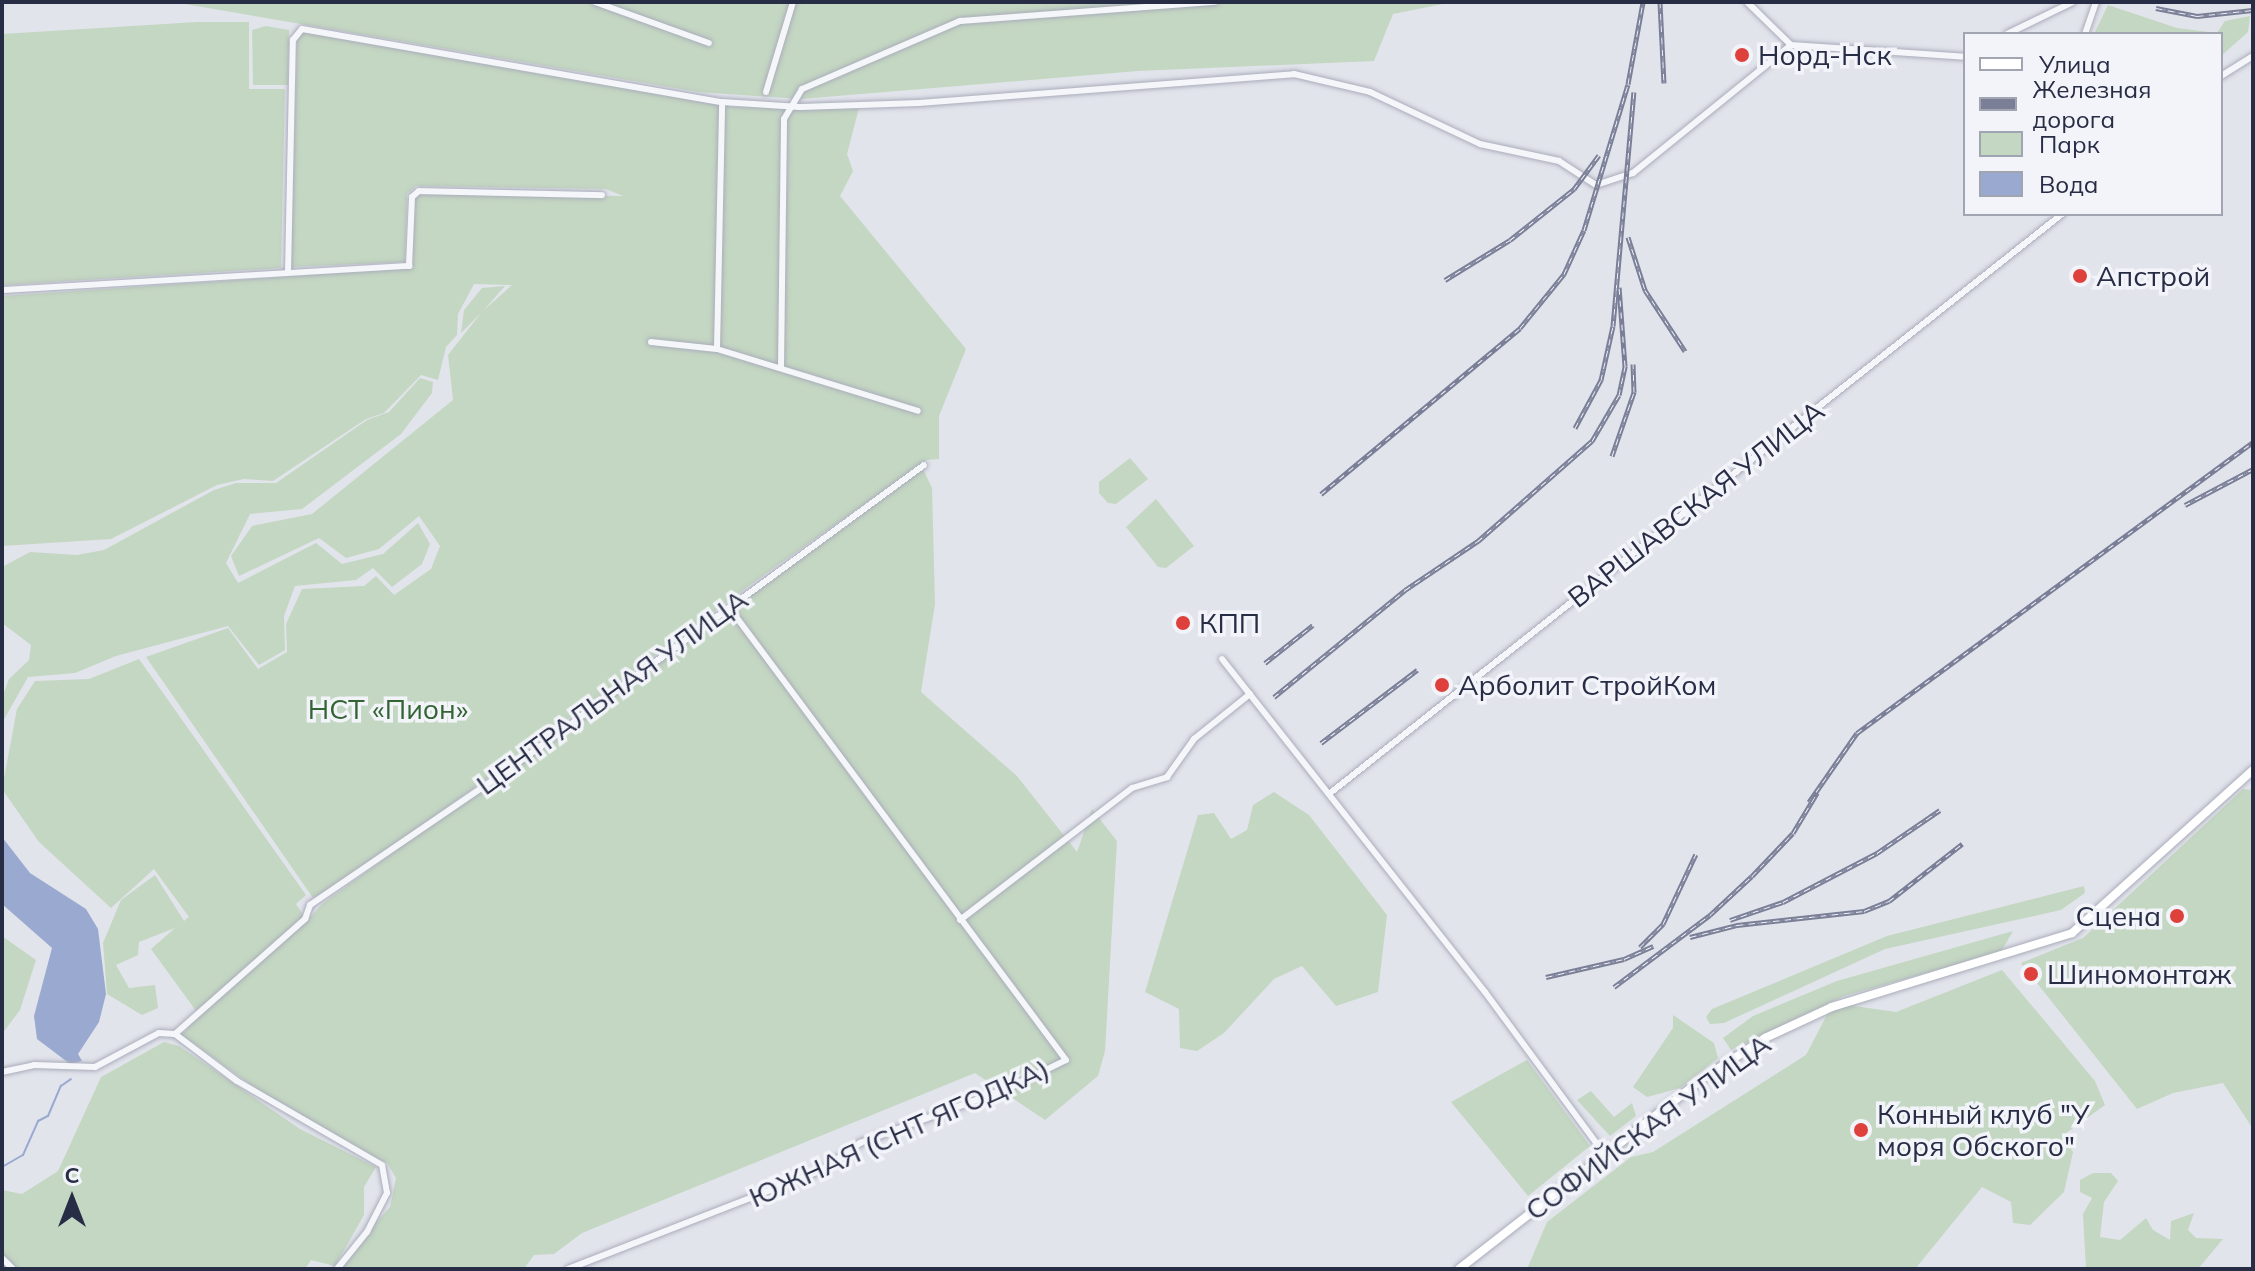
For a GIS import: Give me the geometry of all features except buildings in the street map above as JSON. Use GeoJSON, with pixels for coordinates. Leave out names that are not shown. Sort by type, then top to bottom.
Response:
{"type":"FeatureCollection","features":[{"type":"Feature","properties":{"kind":"main road","name":"СОФИЙСКАЯ УЛИЦА"},"geometry":{"type":"LineString","coordinates":[[1459,1269],[1731,1059],[1799,1021],[2072,933],[2253,770]]}},
{"type":"Feature","properties":{"kind":"street"},"geometry":{"type":"LineString","coordinates":[[595,2],[709,43]]}},
{"type":"Feature","properties":{"kind":"street"},"geometry":{"type":"LineString","coordinates":[[766,92],[793,2]]}},
{"type":"Feature","properties":{"kind":"street"},"geometry":{"type":"LineString","coordinates":[[781,368],[784,119],[802,89],[960,21],[1215,2]]}},
{"type":"Feature","properties":{"kind":"street"},"geometry":{"type":"LineString","coordinates":[[1747,2],[1791,45],[1963,57]]}},
{"type":"Feature","properties":{"kind":"street"},"geometry":{"type":"LineString","coordinates":[[2011,32],[2073,2]]}},
{"type":"Feature","properties":{"kind":"street"},"geometry":{"type":"LineString","coordinates":[[2086,32],[2096,2]]}},
{"type":"Feature","properties":{"kind":"street"},"geometry":{"type":"LineString","coordinates":[[288,272],[297,30],[722,102],[919,103],[1294,74],[1370,92],[1480,144],[1559,161],[1582,178],[1603,185],[1633,173],[1791,45]]}},
{"type":"Feature","properties":{"kind":"street"},"geometry":{"type":"LineString","coordinates":[[2223,75],[2253,56]]}},
{"type":"Feature","properties":{"kind":"street"},"geometry":{"type":"LineString","coordinates":[[717,349],[722,102]]}},
{"type":"Feature","properties":{"kind":"street"},"geometry":{"type":"LineString","coordinates":[[2,290],[409,266],[412,197],[419,191],[602,195]]}},
{"type":"Feature","properties":{"kind":"street","name":"ВАРШАВСКАЯ УЛИЦА"},"geometry":{"type":"LineString","coordinates":[[1329,794],[2059,216]]}},
{"type":"Feature","properties":{"kind":"street"},"geometry":{"type":"LineString","coordinates":[[651,342],[717,349],[918,411]]}},
{"type":"Feature","properties":{"kind":"street","name":"ЦЕНТРАЛЬНАЯ УЛИЦА"},"geometry":{"type":"LineString","coordinates":[[175,1034],[305,919],[310,905],[515,765],[924,465]]}},
{"type":"Feature","properties":{"kind":"street"},"geometry":{"type":"LineString","coordinates":[[734,614],[960,920],[1132,788],[1167,777],[1194,739],[1250,694]]}},
{"type":"Feature","properties":{"kind":"street"},"geometry":{"type":"LineString","coordinates":[[1222,659],[1607,1156]]}},
{"type":"Feature","properties":{"kind":"street","name":"ЮЖНАЯ (СНТ ЯГОДКА)"},"geometry":{"type":"LineString","coordinates":[[568,1269],[822,1170],[860,1143],[1011,1087],[1066,1060],[960,920]]}},
{"type":"Feature","properties":{"kind":"street"},"geometry":{"type":"LineString","coordinates":[[2,1072],[34,1065],[95,1067],[159,1033],[175,1034],[237,1081],[382,1165],[387,1193],[367,1232],[337,1269]]}},
{"type":"Feature","properties":{"kind":"street"},"geometry":{"type":"LineString","coordinates":[[2,1258],[13,1269]]}},
{"type":"Feature","properties":{"kind":"green space"},"geometry":{"type":"Polygon","coordinates":[[[173,2],[1453,2],[1393,14],[1374,61],[1138,71],[801,99],[698,92],[173,2]]]}},
{"type":"Feature","properties":{"kind":"green space"},"geometry":{"type":"Polygon","coordinates":[[[2108,5],[2177,28],[2209,32],[2095,32],[2108,5]]]}},
{"type":"Feature","properties":{"kind":"green space"},"geometry":{"type":"Polygon","coordinates":[[[2250,16],[2248,32],[2223,54],[2223,32],[2218,32],[2225,21],[2250,16]]]}},
{"type":"Feature","properties":{"kind":"green space"},"geometry":{"type":"Polygon","coordinates":[[[197,22],[249,22],[249,89],[285,89],[281,268],[2,285],[2,34],[197,22]]]}},
{"type":"Feature","properties":{"kind":"green space"},"geometry":{"type":"Polygon","coordinates":[[[266,26],[289,30],[288,85],[253,85],[252,30],[266,26]]]}},
{"type":"Feature","properties":{"kind":"green space","name":"НСТ «Пион»"},"geometry":{"type":"Polygon","coordinates":[[[302,31],[732,107],[859,108],[847,154],[853,171],[840,196],[966,349],[939,416],[939,459],[927,460],[775,567],[355,875],[313,898],[146,657],[228,628],[258,669],[287,652],[286,624],[302,589],[364,586],[376,576],[394,595],[431,569],[440,546],[419,516],[379,549],[346,558],[319,538],[239,576],[231,556],[252,526],[312,514],[453,400],[448,355],[481,313],[461,333],[464,310],[482,288],[505,286],[483,311],[512,285],[474,284],[458,314],[457,335],[446,347],[438,380],[421,375],[384,413],[366,419],[273,481],[244,479],[217,485],[111,539],[2,546],[2,296],[413,268],[414,199],[421,194],[623,196],[606,189],[416,186],[407,194],[405,262],[291,267],[297,35],[302,31]]]}},
{"type":"Feature","properties":{"kind":"green space"},"geometry":{"type":"Polygon","coordinates":[[[420,378],[433,382],[432,393],[401,434],[302,509],[250,514],[226,563],[238,583],[316,543],[342,564],[383,554],[418,523],[430,544],[422,564],[392,587],[373,568],[356,580],[295,586],[284,616],[285,650],[259,665],[228,626],[116,656],[75,673],[28,677],[2,723],[2,698],[9,679],[29,660],[31,645],[2,623],[2,567],[30,552],[77,555],[104,550],[214,490],[236,483],[276,483],[367,420],[389,412],[420,378]]]}},
{"type":"Feature","properties":{"kind":"green space"},"geometry":{"type":"Polygon","coordinates":[[[1130,458],[1148,479],[1116,504],[1108,503],[1099,493],[1099,482],[1130,458]]]}},
{"type":"Feature","properties":{"kind":"green space"},"geometry":{"type":"Polygon","coordinates":[[[923,469],[932,488],[935,604],[921,692],[1017,776],[1077,852],[1092,809],[1117,841],[1105,1051],[1098,1076],[1045,1120],[975,1073],[582,1233],[554,1254],[534,1255],[524,1269],[335,1269],[390,1207],[396,1178],[387,1163],[298,1119],[182,1035],[199,1015],[151,949],[175,928],[139,942],[138,955],[116,965],[129,988],[155,985],[158,1008],[142,1015],[107,994],[103,943],[121,900],[155,875],[184,921],[189,917],[154,869],[111,908],[39,842],[2,789],[17,709],[35,681],[89,679],[139,659],[306,895],[296,904],[307,921],[322,904],[923,469]]]}},
{"type":"Feature","properties":{"kind":"green space"},"geometry":{"type":"Polygon","coordinates":[[[1156,499],[1194,546],[1166,568],[1158,567],[1126,527],[1156,499]]]}},
{"type":"Feature","properties":{"kind":"green space"},"geometry":{"type":"Polygon","coordinates":[[[2243,789],[2253,790],[2253,1129],[2223,1083],[2173,1093],[2137,1109],[2021,963],[2083,938],[2243,789]]]}},
{"type":"Feature","properties":{"kind":"green space"},"geometry":{"type":"Polygon","coordinates":[[[1274,792],[1309,815],[1387,915],[1378,992],[1336,1006],[1302,966],[1274,979],[1224,1033],[1197,1051],[1180,1048],[1179,1009],[1145,992],[1198,815],[1214,813],[1231,839],[1247,830],[1253,805],[1274,792]]]}},
{"type":"Feature","properties":{"kind":"green space"},"geometry":{"type":"Polygon","coordinates":[[[2084,886],[2085,893],[2061,910],[1885,949],[1724,1023],[1710,1024],[1706,1017],[1712,1009],[1887,936],[2084,886]]]}},
{"type":"Feature","properties":{"kind":"green space"},"geometry":{"type":"Polygon","coordinates":[[[2013,931],[2001,952],[1844,996],[1731,1050],[1723,1038],[1753,1016],[1837,981],[2013,931]]]}},
{"type":"Feature","properties":{"kind":"green space"},"geometry":{"type":"Polygon","coordinates":[[[2,936],[36,960],[20,1010],[2,1034],[2,936]]]}},
{"type":"Feature","properties":{"kind":"green space"},"geometry":{"type":"Polygon","coordinates":[[[2002,970],[2095,1081],[2105,1105],[2062,1136],[2073,1152],[2064,1192],[2030,1225],[2013,1223],[2011,1202],[1982,1187],[1915,1269],[1527,1269],[1547,1222],[1631,1157],[1653,1152],[1806,1055],[1833,1003],[1896,1012],[2002,970]]]}},
{"type":"Feature","properties":{"kind":"green space"},"geometry":{"type":"Polygon","coordinates":[[[1673,1015],[1714,1043],[1718,1058],[1680,1088],[1647,1097],[1633,1087],[1673,1028],[1673,1015]]]}},
{"type":"Feature","properties":{"kind":"green space"},"geometry":{"type":"Polygon","coordinates":[[[164,1042],[179,1046],[300,1129],[376,1167],[364,1187],[364,1215],[335,1266],[311,1260],[305,1269],[2,1269],[2,1190],[22,1194],[58,1171],[101,1077],[164,1042]]]}},
{"type":"Feature","properties":{"kind":"green space"},"geometry":{"type":"Polygon","coordinates":[[[1527,1060],[1590,1146],[1528,1196],[1451,1102],[1527,1060]]]}},
{"type":"Feature","properties":{"kind":"green space"},"geometry":{"type":"Polygon","coordinates":[[[1591,1091],[1614,1117],[1632,1103],[1636,1116],[1610,1136],[1577,1100],[1591,1091]]]}},
{"type":"Feature","properties":{"kind":"green space"},"geometry":{"type":"Polygon","coordinates":[[[2093,1173],[2111,1173],[2118,1181],[2104,1202],[2100,1237],[2120,1240],[2146,1218],[2153,1230],[2170,1240],[2171,1221],[2194,1213],[2188,1230],[2196,1238],[2223,1239],[2198,1269],[2086,1269],[2083,1214],[2092,1198],[2080,1192],[2080,1180],[2093,1173]]]}},
{"type":"Feature","properties":{"kind":"water"},"geometry":{"type":"Polygon","coordinates":[[[2,837],[30,873],[86,909],[98,929],[106,994],[99,1022],[78,1054],[82,1061],[70,1064],[37,1039],[34,1016],[52,948],[2,904],[2,837]]]}},
{"type":"Feature","properties":{"kind":"waterway"},"geometry":{"type":"LineString","coordinates":[[2,1167],[23,1155],[38,1121],[48,1116],[61,1086],[71,1079]]}},
{"type":"Feature","properties":{"kind":"railway"},"geometry":{"type":"LineString","coordinates":[[1321,494],[1520,328],[1564,274],[1584,230],[1628,84],[1643,2]]}},
{"type":"Feature","properties":{"kind":"railway"},"geometry":{"type":"LineString","coordinates":[[1660,2],[1664,83]]}},
{"type":"Feature","properties":{"kind":"railway"},"geometry":{"type":"LineString","coordinates":[[2156,8],[2197,16],[2253,10]]}},
{"type":"Feature","properties":{"kind":"railway"},"geometry":{"type":"LineString","coordinates":[[1575,428],[1601,380],[1613,326],[1634,92]]}},
{"type":"Feature","properties":{"kind":"railway"},"geometry":{"type":"LineString","coordinates":[[1445,280],[1510,240],[1574,189],[1599,155]]}},
{"type":"Feature","properties":{"kind":"railway"},"geometry":{"type":"LineString","coordinates":[[1628,237],[1645,290],[1685,351]]}},
{"type":"Feature","properties":{"kind":"railway"},"geometry":{"type":"LineString","coordinates":[[1274,697],[1405,590],[1478,541],[1592,441],[1619,395],[1625,366],[1619,287]]}},
{"type":"Feature","properties":{"kind":"railway"},"geometry":{"type":"LineString","coordinates":[[1612,456],[1634,392],[1633,364]]}},
{"type":"Feature","properties":{"kind":"railway"},"geometry":{"type":"LineString","coordinates":[[1809,802],[1857,733],[2253,442]]}},
{"type":"Feature","properties":{"kind":"railway"},"geometry":{"type":"LineString","coordinates":[[2185,505],[2253,469]]}},
{"type":"Feature","properties":{"kind":"railway"},"geometry":{"type":"LineString","coordinates":[[1265,663],[1313,625]]}},
{"type":"Feature","properties":{"kind":"railway"},"geometry":{"type":"LineString","coordinates":[[1321,743],[1417,670]]}},
{"type":"Feature","properties":{"kind":"railway"},"geometry":{"type":"LineString","coordinates":[[1614,987],[1710,915],[1752,876],[1793,833],[1817,793]]}},
{"type":"Feature","properties":{"kind":"railway"},"geometry":{"type":"LineString","coordinates":[[1730,920],[1783,902],[1877,853],[1940,810]]}},
{"type":"Feature","properties":{"kind":"railway"},"geometry":{"type":"LineString","coordinates":[[1690,937],[1737,925],[1864,911],[1889,901],[1962,844]]}},
{"type":"Feature","properties":{"kind":"railway"},"geometry":{"type":"LineString","coordinates":[[1640,947],[1663,924],[1696,854]]}},
{"type":"Feature","properties":{"kind":"railway"},"geometry":{"type":"LineString","coordinates":[[1546,977],[1624,959],[1653,946]]}},
{"type":"Feature","properties":{"kind":"place","name":"Норд-Нск"},"geometry":{"type":"Point","coordinates":[1742,55]}},
{"type":"Feature","properties":{"kind":"place","name":"Апстрой"},"geometry":{"type":"Point","coordinates":[2080,276]}},
{"type":"Feature","properties":{"kind":"place","name":"КПП"},"geometry":{"type":"Point","coordinates":[1183,623]}},
{"type":"Feature","properties":{"kind":"place","name":"Арболит СтройКом"},"geometry":{"type":"Point","coordinates":[1442,685]}},
{"type":"Feature","properties":{"kind":"place","name":"Сцена"},"geometry":{"type":"Point","coordinates":[2177,916]}},
{"type":"Feature","properties":{"kind":"place","name":"Шиномонтаж"},"geometry":{"type":"Point","coordinates":[2031,974]}},
{"type":"Feature","properties":{"kind":"place","name":"Конный клуб \"У моря Обского\""},"geometry":{"type":"Point","coordinates":[1861,1130]}}]}
